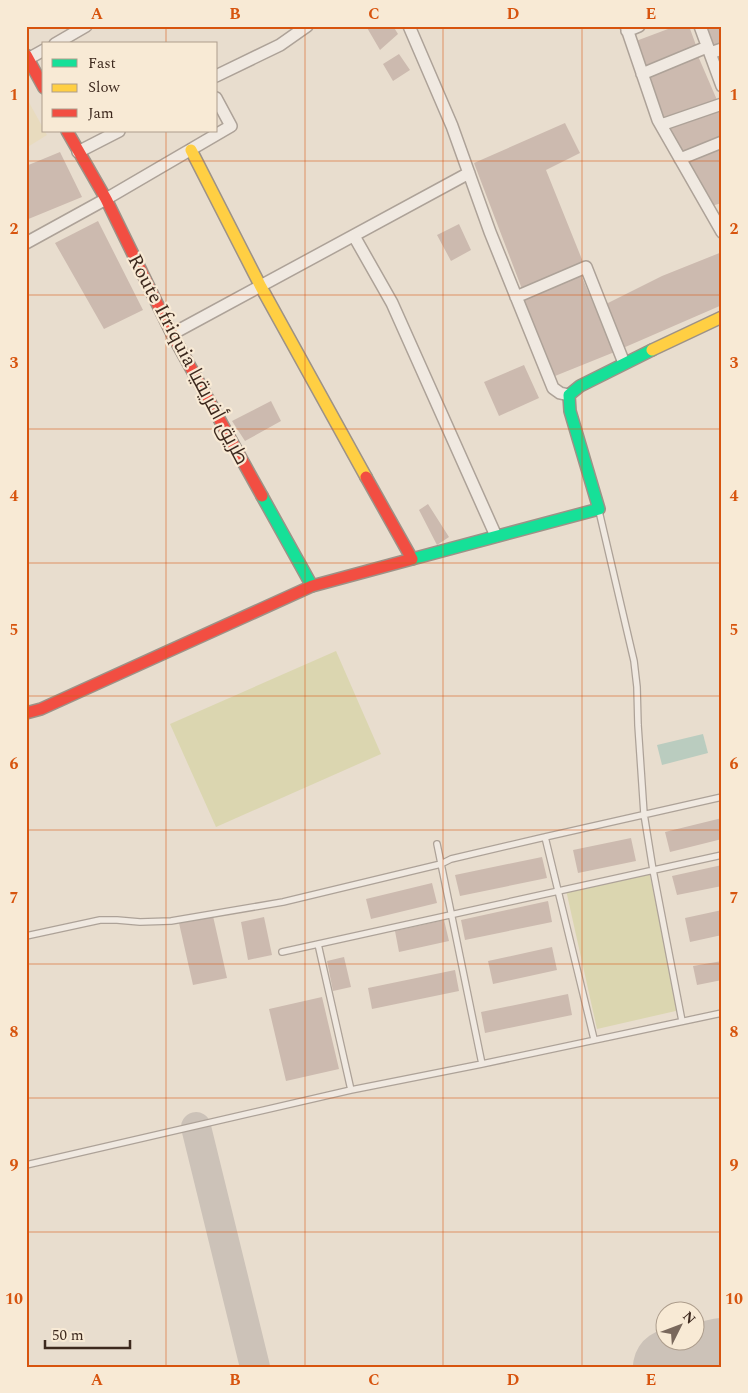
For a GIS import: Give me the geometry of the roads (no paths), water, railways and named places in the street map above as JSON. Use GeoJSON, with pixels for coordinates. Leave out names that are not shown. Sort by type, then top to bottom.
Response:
{"type":"FeatureCollection","features":[{"type":"Feature","properties":{"kind":"street"},"geometry":{"type":"LineString","coordinates":[[58,42],[86,26]]}},
{"type":"Feature","properties":{"kind":"street"},"geometry":{"type":"LineString","coordinates":[[218,75],[280,45],[307,26]]}},
{"type":"Feature","properties":{"kind":"street"},"geometry":{"type":"LineString","coordinates":[[409,26],[452,126],[490,232],[553,388],[560,393],[569,395]]}},
{"type":"Feature","properties":{"kind":"street"},"geometry":{"type":"LineString","coordinates":[[639,26],[626,28],[661,125],[680,159],[716,211],[722,232]]}},
{"type":"Feature","properties":{"kind":"street"},"geometry":{"type":"LineString","coordinates":[[700,26],[722,86]]}},
{"type":"Feature","properties":{"kind":"street"},"geometry":{"type":"LineString","coordinates":[[642,74],[709,50],[722,49]]}},
{"type":"Feature","properties":{"kind":"street"},"geometry":{"type":"LineString","coordinates":[[42,51],[27,58],[42,84]]}},
{"type":"Feature","properties":{"kind":"street"},"geometry":{"type":"LineString","coordinates":[[26,243],[106,200],[231,126],[218,102]]}},
{"type":"Feature","properties":{"kind":"street"},"geometry":{"type":"LineString","coordinates":[[661,125],[722,104]]}},
{"type":"Feature","properties":{"kind":"street","name":"Route Ifriquia طريق أفريقيا"},"geometry":{"type":"LineString","coordinates":[[68,132],[106,200],[172,334],[312,586]]}},
{"type":"Feature","properties":{"kind":"street"},"geometry":{"type":"LineString","coordinates":[[78,152],[117,132]]}},
{"type":"Feature","properties":{"kind":"street"},"geometry":{"type":"LineString","coordinates":[[680,159],[722,142]]}},
{"type":"Feature","properties":{"kind":"street"},"geometry":{"type":"LineString","coordinates":[[191,150],[260,287],[412,559]]}},
{"type":"Feature","properties":{"kind":"street"},"geometry":{"type":"LineString","coordinates":[[172,334],[469,173]]}},
{"type":"Feature","properties":{"kind":"street"},"geometry":{"type":"LineString","coordinates":[[354,236],[392,303],[496,536]]}},
{"type":"Feature","properties":{"kind":"street"},"geometry":{"type":"LineString","coordinates":[[516,297],[586,267],[624,363]]}},
{"type":"Feature","properties":{"kind":"street"},"geometry":{"type":"LineString","coordinates":[[569,395],[580,386],[624,363],[722,318]]}},
{"type":"Feature","properties":{"kind":"street"},"geometry":{"type":"LineString","coordinates":[[26,713],[41,709],[312,586],[598,509],[570,411],[569,395]]}},
{"type":"Feature","properties":{"kind":"lane"},"geometry":{"type":"LineString","coordinates":[[598,509],[634,662],[638,687],[638,725],[644,814],[682,1021]]}},
{"type":"Feature","properties":{"kind":"lane"},"geometry":{"type":"LineString","coordinates":[[26,936],[100,920],[171,921],[274,904],[441,864],[451,859],[545,836],[722,797]]}},
{"type":"Feature","properties":{"kind":"lane"},"geometry":{"type":"LineString","coordinates":[[545,836],[594,1040]]}},
{"type":"Feature","properties":{"kind":"lane"},"geometry":{"type":"LineString","coordinates":[[436,844],[482,1064]]}},
{"type":"Feature","properties":{"kind":"lane"},"geometry":{"type":"LineString","coordinates":[[282,952],[722,855]]}},
{"type":"Feature","properties":{"kind":"lane"},"geometry":{"type":"LineString","coordinates":[[318,944],[351,1090]]}},
{"type":"Feature","properties":{"kind":"lane"},"geometry":{"type":"LineString","coordinates":[[26,1165],[351,1090],[722,1013]]}}]}
